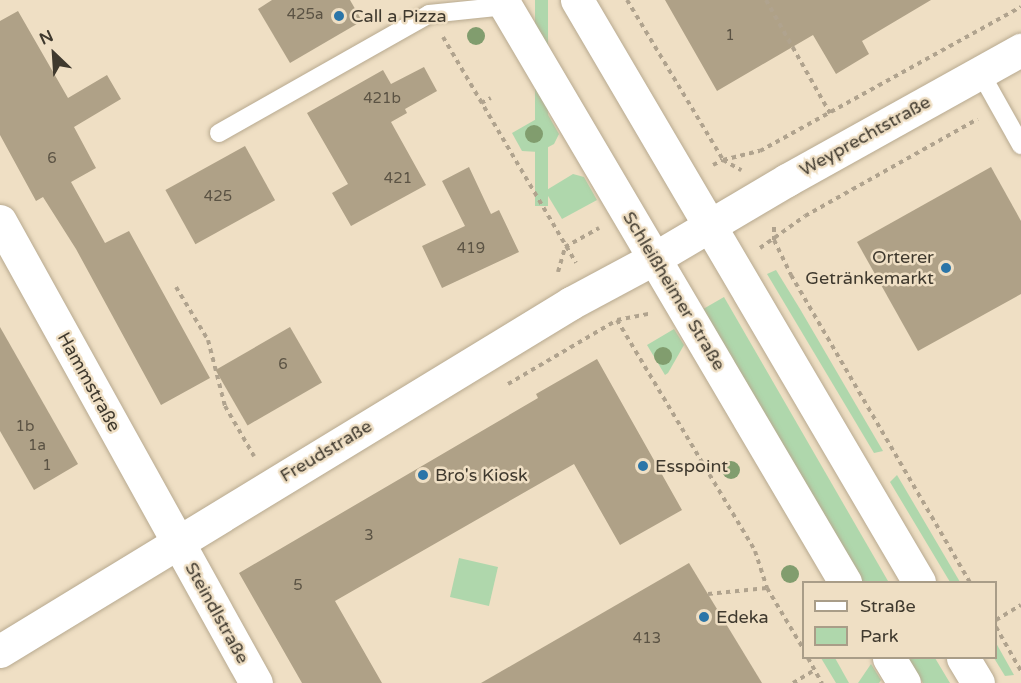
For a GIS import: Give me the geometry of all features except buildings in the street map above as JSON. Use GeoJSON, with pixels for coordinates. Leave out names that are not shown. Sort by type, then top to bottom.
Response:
{"type":"FeatureCollection","features":[{"type":"Feature","properties":{"kind":"street"},"geometry":{"type":"LineString","coordinates":[[577,0],[918,581]]}},
{"type":"Feature","properties":{"kind":"street","name":"Schleißheimer Straße"},"geometry":{"type":"LineString","coordinates":[[504,3],[844,581]]}},
{"type":"Feature","properties":{"kind":"street","name":"Weyprechtstraße"},"geometry":{"type":"LineString","coordinates":[[655,258],[1021,50]]}},
{"type":"Feature","properties":{"kind":"street","name":"Hammstraße"},"geometry":{"type":"LineString","coordinates":[[0,221],[178,543]]}},
{"type":"Feature","properties":{"kind":"street","name":"Freudstraße"},"geometry":{"type":"LineString","coordinates":[[0,651],[594,289],[655,258]]}},
{"type":"Feature","properties":{"kind":"street","name":"Steindlstraße"},"geometry":{"type":"LineString","coordinates":[[178,543],[256,683]]}},
{"type":"Feature","properties":{"kind":"street"},"geometry":{"type":"LineString","coordinates":[[890,659],[904,683]]}},
{"type":"Feature","properties":{"kind":"street"},"geometry":{"type":"LineString","coordinates":[[964,659],[978,683]]}},
{"type":"Feature","properties":{"kind":"lane"},"geometry":{"type":"LineString","coordinates":[[219,133],[429,14],[504,3]]}},
{"type":"Feature","properties":{"kind":"lane"},"geometry":{"type":"LineString","coordinates":[[980,72],[1021,145]]}},
{"type":"Feature","properties":{"kind":"path"},"geometry":{"type":"LineString","coordinates":[[627,0],[723,160],[760,152],[1021,7]]}},
{"type":"Feature","properties":{"kind":"path"},"geometry":{"type":"LineString","coordinates":[[767,0],[830,112]]}},
{"type":"Feature","properties":{"kind":"path"},"geometry":{"type":"LineString","coordinates":[[429,14],[566,247],[617,320],[755,551],[767,588],[802,647]]}},
{"type":"Feature","properties":{"kind":"path"},"geometry":{"type":"LineString","coordinates":[[649,52],[655,48]]}},
{"type":"Feature","properties":{"kind":"path"},"geometry":{"type":"LineString","coordinates":[[481,103],[491,98]]}},
{"type":"Feature","properties":{"kind":"path"},"geometry":{"type":"LineString","coordinates":[[969,581],[791,275],[774,240],[805,216],[1000,106]]}},
{"type":"Feature","properties":{"kind":"path"},"geometry":{"type":"LineString","coordinates":[[176,287],[208,340],[225,406],[258,463]]}},
{"type":"Feature","properties":{"kind":"path"},"geometry":{"type":"LineString","coordinates":[[708,594],[767,588]]}},
{"type":"Feature","properties":{"kind":"path"},"geometry":{"type":"LineString","coordinates":[[997,619],[1021,605]]}},
{"type":"Feature","properties":{"kind":"path"},"geometry":{"type":"LineString","coordinates":[[997,629],[1021,671]]}},
{"type":"Feature","properties":{"kind":"path"},"geometry":{"type":"LineString","coordinates":[[809,659],[822,683]]}},
{"type":"Feature","properties":{"kind":"path"},"geometry":{"type":"LineString","coordinates":[[793,683],[815,670]]}},
{"type":"Feature","properties":{"kind":"green space"},"geometry":{"type":"Polygon","coordinates":[[[535,0],[548,0],[548,206],[535,206],[535,0]]]}},
{"type":"Feature","properties":{"kind":"green space"},"geometry":{"type":"Polygon","coordinates":[[[547,113],[559,134],[554,144],[539,152],[522,151],[512,133],[547,113]]]}},
{"type":"Feature","properties":{"kind":"green space"},"geometry":{"type":"Polygon","coordinates":[[[573,174],[584,177],[597,200],[562,219],[545,191],[573,174]]]}},
{"type":"Feature","properties":{"kind":"green space"},"geometry":{"type":"Polygon","coordinates":[[[776,270],[883,451],[874,453],[767,274],[776,270]]]}},
{"type":"Feature","properties":{"kind":"green space"},"geometry":{"type":"Polygon","coordinates":[[[724,297],[888,581],[859,581],[702,310],[724,297]]]}},
{"type":"Feature","properties":{"kind":"green space"},"geometry":{"type":"Polygon","coordinates":[[[674,329],[684,345],[665,375],[647,345],[674,329]]]}},
{"type":"Feature","properties":{"kind":"green space"},"geometry":{"type":"Polygon","coordinates":[[[897,475],[959,581],[949,581],[890,482],[897,475]]]}},
{"type":"Feature","properties":{"kind":"green space"},"geometry":{"type":"Polygon","coordinates":[[[459,558],[498,567],[489,606],[450,597],[459,558]]]}},
{"type":"Feature","properties":{"kind":"green space"},"geometry":{"type":"Polygon","coordinates":[[[997,645],[1014,675],[1005,676],[995,659],[997,659],[997,645]]]}},
{"type":"Feature","properties":{"kind":"green space"},"geometry":{"type":"Polygon","coordinates":[[[822,659],[836,659],[849,683],[836,683],[822,659]]]}},
{"type":"Feature","properties":{"kind":"green space"},"geometry":{"type":"Polygon","coordinates":[[[909,659],[936,659],[950,683],[923,683],[909,659]]]}},
{"type":"Feature","properties":{"kind":"green space"},"geometry":{"type":"Polygon","coordinates":[[[871,664],[881,680],[879,683],[858,683],[871,664]]]}},
{"type":"Feature","properties":{"kind":"place","name":"Call a Pizza"},"geometry":{"type":"Point","coordinates":[339,16]}},
{"type":"Feature","properties":{"kind":"place","name":"Orterer Getränkemarkt"},"geometry":{"type":"Point","coordinates":[946,268]}},
{"type":"Feature","properties":{"kind":"place","name":"Esspoint"},"geometry":{"type":"Point","coordinates":[643,466]}},
{"type":"Feature","properties":{"kind":"place","name":"Bro's Kiosk"},"geometry":{"type":"Point","coordinates":[423,475]}},
{"type":"Feature","properties":{"kind":"place","name":"Edeka"},"geometry":{"type":"Point","coordinates":[704,617]}}]}
